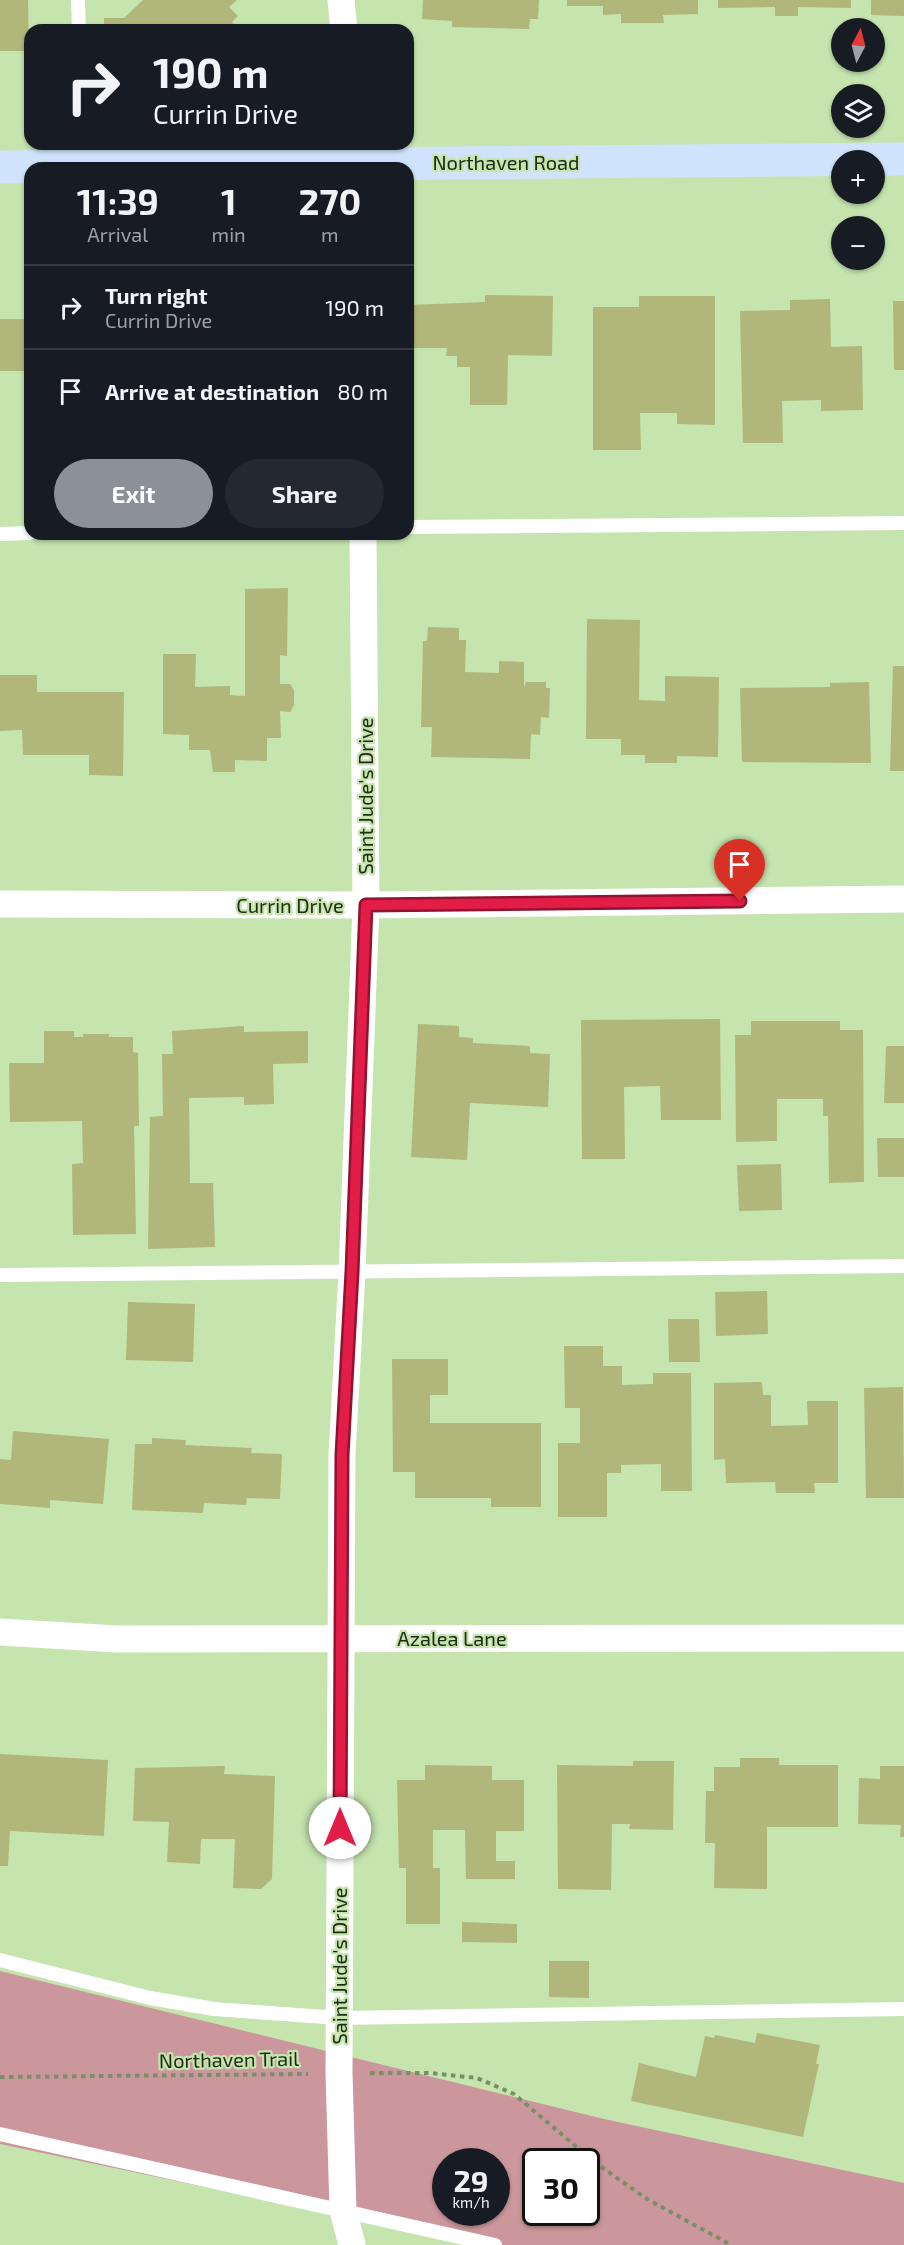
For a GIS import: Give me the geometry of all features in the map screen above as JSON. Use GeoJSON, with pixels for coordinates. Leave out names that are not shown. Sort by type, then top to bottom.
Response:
{"type":"FeatureCollection","features":[{"type":"Feature","properties":{"kind":"street"},"geometry":{"type":"LineString","coordinates":[[341,0],[343,24]]}},
{"type":"Feature","properties":{"kind":"street","name":"Northaven Road"},"geometry":{"type":"LineString","coordinates":[[34,162],[81,155],[904,159]]}},
{"type":"Feature","properties":{"kind":"street","name":"Northaven Road"},"geometry":{"type":"LineString","coordinates":[[0,167],[24,163]]}},
{"type":"Feature","properties":{"kind":"street","name":"Saint Jude's Drive"},"geometry":{"type":"LineString","coordinates":[[352,2245],[343,2210],[339,2073],[340,1639],[342,1455],[352,1272],[366,905],[363,540]]}},
{"type":"Feature","properties":{"kind":"street","name":"Currin Drive"},"geometry":{"type":"LineString","coordinates":[[0,904],[366,905],[904,899]]}},
{"type":"Feature","properties":{"kind":"street","name":"Azalea Lane"},"geometry":{"type":"LineString","coordinates":[[0,1632],[117,1639],[904,1638]]}},
{"type":"Feature","properties":{"kind":"lane"},"geometry":{"type":"LineString","coordinates":[[78,0],[79,24]]}},
{"type":"Feature","properties":{"kind":"lane"},"geometry":{"type":"LineString","coordinates":[[414,527],[904,523]]}},
{"type":"Feature","properties":{"kind":"lane"},"geometry":{"type":"LineString","coordinates":[[0,534],[24,533]]}},
{"type":"Feature","properties":{"kind":"lane"},"geometry":{"type":"LineString","coordinates":[[0,1275],[904,1266]]}},
{"type":"Feature","properties":{"kind":"lane"},"geometry":{"type":"LineString","coordinates":[[0,1960],[150,1998],[204,2007],[339,2018],[904,2009]]}},
{"type":"Feature","properties":{"kind":"lane"},"geometry":{"type":"LineString","coordinates":[[0,2134],[495,2245]]}},
{"type":"Feature","properties":{"kind":"path","name":"Northaven Trail"},"geometry":{"type":"LineString","coordinates":[[0,2077],[430,2073],[477,2078],[514,2094],[592,2161],[657,2204],[731,2245]]}},
{"type":"Feature","properties":{"kind":"shaded area"},"geometry":{"type":"Polygon","coordinates":[[[0,1971],[604,2119],[904,2183],[904,2245],[482,2245],[0,2144],[0,1971]]]}},
{"type":"Feature","properties":{"kind":"building"},"geometry":{"type":"Polygon","coordinates":[[[0,0],[28,0],[28,24],[24,24],[24,51],[0,51],[0,0]]]}},
{"type":"Feature","properties":{"kind":"building"},"geometry":{"type":"Polygon","coordinates":[[[143,0],[237,0],[229,7],[238,16],[232,22],[234,24],[104,24],[104,18],[124,18],[143,0]]]}},
{"type":"Feature","properties":{"kind":"building"},"geometry":{"type":"Polygon","coordinates":[[[423,0],[539,0],[538,19],[530,19],[529,29],[452,27],[452,21],[422,19],[423,0]]]}},
{"type":"Feature","properties":{"kind":"building"},"geometry":{"type":"Polygon","coordinates":[[[567,0],[698,0],[698,14],[663,15],[664,23],[621,23],[621,14],[603,15],[603,6],[567,6],[567,0]]]}},
{"type":"Feature","properties":{"kind":"building"},"geometry":{"type":"Polygon","coordinates":[[[718,0],[851,0],[851,8],[798,7],[798,16],[775,16],[775,7],[718,8],[718,0]]]}},
{"type":"Feature","properties":{"kind":"building"},"geometry":{"type":"Polygon","coordinates":[[[871,0],[904,0],[904,16],[871,15],[871,0]]]}},
{"type":"Feature","properties":{"kind":"building"},"geometry":{"type":"Polygon","coordinates":[[[485,295],[553,296],[552,356],[508,355],[507,405],[470,405],[470,367],[457,367],[457,356],[446,356],[447,348],[414,348],[414,305],[485,302],[485,295]]]}},
{"type":"Feature","properties":{"kind":"building"},"geometry":{"type":"Polygon","coordinates":[[[639,296],[715,296],[715,425],[677,424],[677,413],[640,413],[641,450],[593,450],[593,307],[639,307],[639,296]]]}},
{"type":"Feature","properties":{"kind":"building"},"geometry":{"type":"Polygon","coordinates":[[[830,299],[831,347],[862,346],[863,410],[821,411],[821,400],[782,401],[783,443],[743,443],[740,311],[790,310],[790,300],[830,299]]]}},
{"type":"Feature","properties":{"kind":"building"},"geometry":{"type":"Polygon","coordinates":[[[893,301],[904,301],[904,370],[894,370],[893,301]]]}},
{"type":"Feature","properties":{"kind":"building"},"geometry":{"type":"Polygon","coordinates":[[[0,319],[24,319],[24,371],[0,371],[0,319]]]}},
{"type":"Feature","properties":{"kind":"building"},"geometry":{"type":"Polygon","coordinates":[[[288,588],[287,656],[280,655],[280,684],[290,684],[294,690],[294,705],[290,712],[280,711],[281,738],[267,738],[267,761],[235,760],[235,772],[213,772],[210,750],[189,750],[189,735],[163,734],[163,654],[196,654],[195,687],[230,686],[230,695],[245,696],[245,589],[288,588]]]}},
{"type":"Feature","properties":{"kind":"building"},"geometry":{"type":"Polygon","coordinates":[[[587,619],[640,620],[639,700],[665,701],[665,676],[719,677],[718,757],[677,756],[677,763],[645,763],[645,755],[621,755],[621,739],[586,739],[587,619]]]}},
{"type":"Feature","properties":{"kind":"building"},"geometry":{"type":"Polygon","coordinates":[[[428,627],[459,628],[459,640],[466,640],[465,672],[499,673],[499,661],[524,662],[524,687],[526,682],[546,682],[546,688],[550,688],[549,718],[541,717],[540,735],[531,734],[530,759],[431,757],[432,727],[421,727],[423,641],[427,641],[428,627]]]}},
{"type":"Feature","properties":{"kind":"building"},"geometry":{"type":"Polygon","coordinates":[[[893,666],[904,666],[904,771],[890,771],[893,666]]]}},
{"type":"Feature","properties":{"kind":"building"},"geometry":{"type":"Polygon","coordinates":[[[0,675],[37,675],[37,692],[124,692],[123,776],[89,775],[89,755],[23,755],[22,730],[0,731],[0,675]]]}},
{"type":"Feature","properties":{"kind":"building"},"geometry":{"type":"Polygon","coordinates":[[[869,682],[871,763],[742,762],[740,688],[830,687],[830,683],[869,682]]]}},
{"type":"Feature","properties":{"kind":"building"},"geometry":{"type":"Polygon","coordinates":[[[720,1019],[721,1120],[661,1120],[660,1086],[624,1087],[625,1159],[582,1159],[581,1020],[720,1019]]]}},
{"type":"Feature","properties":{"kind":"building"},"geometry":{"type":"Polygon","coordinates":[[[751,1021],[840,1021],[840,1030],[863,1030],[864,1182],[829,1183],[828,1116],[823,1116],[823,1099],[777,1099],[777,1141],[736,1142],[735,1035],[751,1035],[751,1021]]]}},
{"type":"Feature","properties":{"kind":"building"},"geometry":{"type":"Polygon","coordinates":[[[418,1024],[459,1026],[459,1037],[473,1038],[473,1043],[530,1046],[530,1053],[550,1054],[548,1107],[470,1103],[467,1160],[411,1157],[418,1024]]]}},
{"type":"Feature","properties":{"kind":"building"},"geometry":{"type":"Polygon","coordinates":[[[244,1026],[244,1032],[308,1031],[308,1063],[273,1064],[274,1104],[244,1105],[244,1097],[189,1098],[190,1183],[213,1183],[215,1247],[148,1249],[150,1117],[163,1116],[162,1054],[173,1054],[172,1031],[244,1026]]]}},
{"type":"Feature","properties":{"kind":"building"},"geometry":{"type":"Polygon","coordinates":[[[44,1031],[74,1031],[74,1037],[83,1037],[83,1034],[109,1034],[109,1037],[133,1037],[133,1052],[138,1053],[139,1126],[134,1126],[136,1234],[73,1235],[72,1164],[83,1163],[82,1121],[10,1122],[9,1063],[44,1063],[44,1031]]]}},
{"type":"Feature","properties":{"kind":"building"},"geometry":{"type":"Polygon","coordinates":[[[886,1046],[904,1046],[904,1103],[884,1103],[886,1046]]]}},
{"type":"Feature","properties":{"kind":"building"},"geometry":{"type":"Polygon","coordinates":[[[877,1138],[904,1138],[904,1177],[878,1177],[877,1138]]]}},
{"type":"Feature","properties":{"kind":"building"},"geometry":{"type":"Polygon","coordinates":[[[781,1164],[782,1210],[739,1211],[737,1165],[781,1164]]]}},
{"type":"Feature","properties":{"kind":"building"},"geometry":{"type":"Polygon","coordinates":[[[767,1291],[768,1334],[716,1336],[715,1292],[767,1291]]]}},
{"type":"Feature","properties":{"kind":"building"},"geometry":{"type":"Polygon","coordinates":[[[128,1302],[195,1304],[193,1362],[126,1360],[128,1302]]]}},
{"type":"Feature","properties":{"kind":"building"},"geometry":{"type":"Polygon","coordinates":[[[668,1319],[699,1319],[700,1362],[669,1362],[668,1319]]]}},
{"type":"Feature","properties":{"kind":"building"},"geometry":{"type":"Polygon","coordinates":[[[564,1346],[603,1346],[603,1366],[622,1366],[622,1385],[653,1384],[653,1373],[691,1373],[692,1491],[661,1491],[661,1464],[621,1465],[621,1473],[607,1473],[607,1517],[558,1517],[558,1443],[580,1443],[580,1408],[565,1408],[564,1346]]]}},
{"type":"Feature","properties":{"kind":"building"},"geometry":{"type":"Polygon","coordinates":[[[392,1359],[448,1359],[448,1395],[430,1395],[430,1423],[541,1423],[541,1507],[491,1507],[491,1498],[415,1498],[415,1472],[393,1472],[392,1359]]]}},
{"type":"Feature","properties":{"kind":"building"},"geometry":{"type":"Polygon","coordinates":[[[762,1382],[763,1395],[771,1395],[771,1426],[808,1425],[807,1401],[838,1401],[838,1483],[814,1483],[815,1493],[776,1493],[775,1482],[726,1483],[725,1459],[714,1460],[714,1383],[762,1382]]]}},
{"type":"Feature","properties":{"kind":"building"},"geometry":{"type":"Polygon","coordinates":[[[903,1387],[904,1498],[866,1498],[864,1388],[903,1387]]]}},
{"type":"Feature","properties":{"kind":"building"},"geometry":{"type":"Polygon","coordinates":[[[13,1431],[109,1439],[103,1504],[50,1500],[50,1508],[0,1504],[0,1459],[11,1460],[13,1431]]]}},
{"type":"Feature","properties":{"kind":"building"},"geometry":{"type":"Polygon","coordinates":[[[152,1438],[186,1440],[185,1445],[252,1448],[251,1453],[282,1454],[280,1499],[247,1498],[246,1505],[204,1503],[203,1513],[132,1510],[135,1444],[152,1444],[152,1438]]]}},
{"type":"Feature","properties":{"kind":"building"},"geometry":{"type":"Polygon","coordinates":[[[0,1754],[108,1760],[104,1836],[10,1831],[8,1866],[0,1866],[0,1754]]]}},
{"type":"Feature","properties":{"kind":"building"},"geometry":{"type":"Polygon","coordinates":[[[740,1758],[779,1758],[779,1765],[838,1765],[838,1827],[767,1827],[767,1889],[714,1888],[715,1843],[705,1843],[706,1791],[714,1791],[714,1767],[740,1767],[740,1758]]]}},
{"type":"Feature","properties":{"kind":"building"},"geometry":{"type":"Polygon","coordinates":[[[633,1761],[674,1761],[673,1830],[629,1829],[630,1824],[612,1824],[611,1890],[558,1889],[557,1765],[633,1766],[633,1761]]]}},
{"type":"Feature","properties":{"kind":"building"},"geometry":{"type":"Polygon","coordinates":[[[425,1765],[492,1766],[492,1780],[524,1780],[524,1831],[496,1831],[496,1861],[515,1861],[515,1879],[466,1879],[465,1830],[433,1830],[433,1868],[440,1868],[440,1924],[406,1924],[406,1868],[399,1868],[397,1780],[425,1780],[425,1765]]]}},
{"type":"Feature","properties":{"kind":"building"},"geometry":{"type":"Polygon","coordinates":[[[225,1766],[224,1774],[275,1776],[272,1879],[261,1889],[233,1888],[235,1839],[201,1839],[200,1864],[167,1862],[169,1822],[133,1821],[135,1768],[225,1766]]]}},
{"type":"Feature","properties":{"kind":"building"},"geometry":{"type":"Polygon","coordinates":[[[880,1766],[904,1766],[904,1837],[900,1837],[901,1825],[858,1824],[859,1778],[880,1779],[880,1766]]]}},
{"type":"Feature","properties":{"kind":"building"},"geometry":{"type":"Polygon","coordinates":[[[462,1922],[517,1924],[517,1943],[462,1942],[462,1922]]]}},
{"type":"Feature","properties":{"kind":"building"},"geometry":{"type":"Polygon","coordinates":[[[549,1961],[589,1961],[589,1998],[549,1997],[549,1961]]]}},
{"type":"Feature","properties":{"kind":"building"},"geometry":{"type":"Polygon","coordinates":[[[757,2033],[820,2045],[816,2064],[819,2064],[803,2137],[631,2101],[639,2063],[696,2077],[705,2036],[714,2038],[715,2035],[755,2043],[757,2033]]]}},
{"type":"Feature","properties":{"kind":"route"},"geometry":{"type":"LineString","coordinates":[[340,1828],[342,1455],[352,1272],[366,905],[740,901]]}}]}
